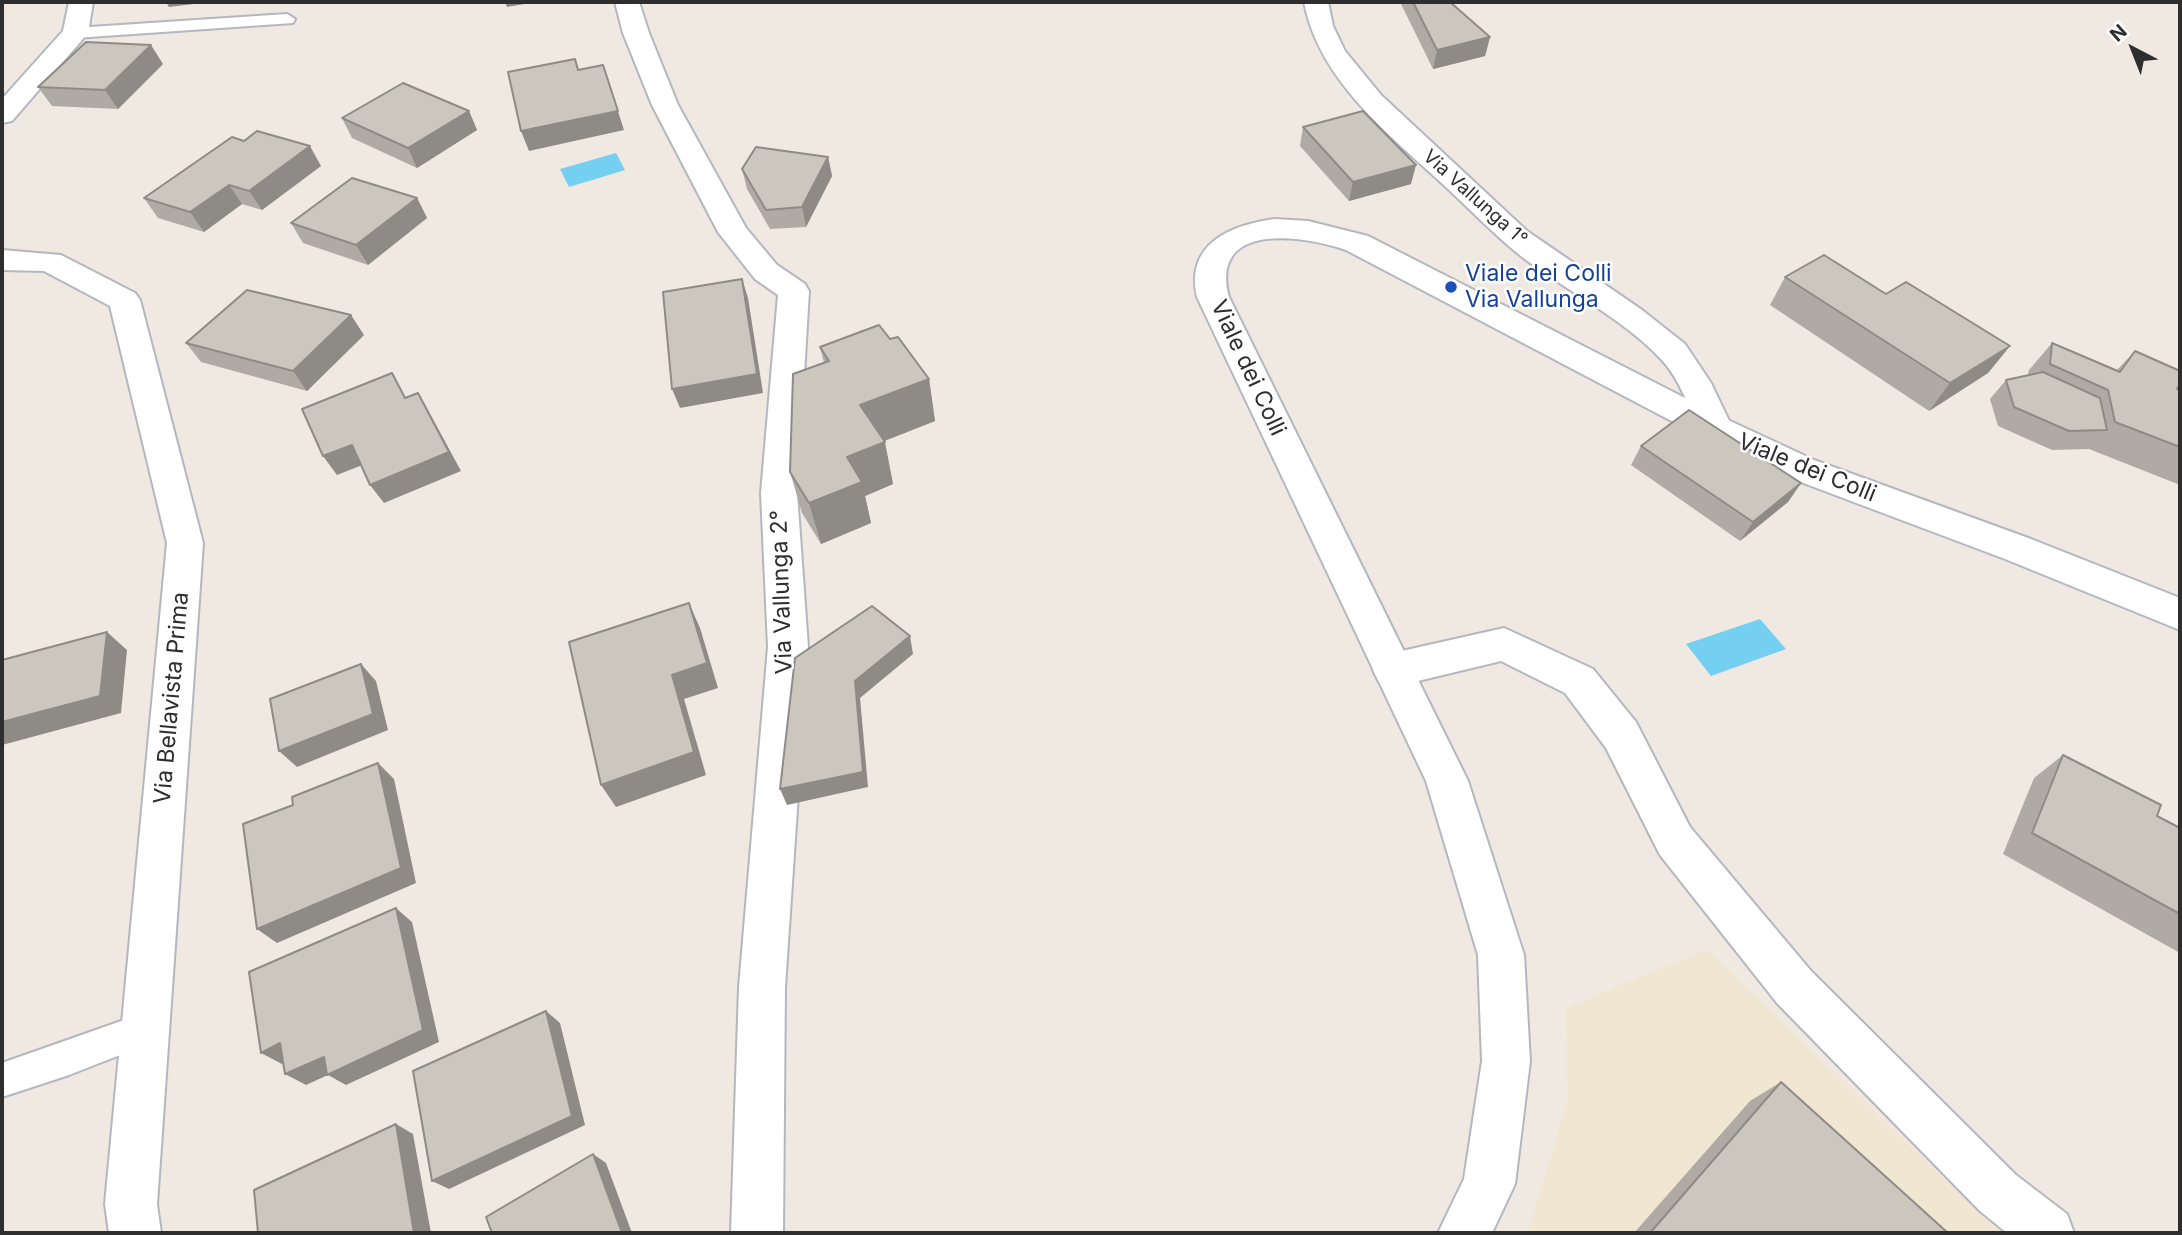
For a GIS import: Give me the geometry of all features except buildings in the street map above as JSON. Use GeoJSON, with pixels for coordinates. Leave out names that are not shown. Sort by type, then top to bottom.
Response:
{"type":"FeatureCollection","features":[{"type":"Feature","properties":{"kind":"street"},"geometry":{"type":"LineString","coordinates":[[2,115],[75,33],[81,2]]}},
{"type":"Feature","properties":{"kind":"street","name":"Via Vallunga 2°"},"geometry":{"type":"LineString","coordinates":[[627,2],[636,33],[665,105],[733,232],[766,272],[794,291],[779,494],[788,647],[762,987],[757,1233]]}},
{"type":"Feature","properties":{"kind":"street","name":"Via Vallunga 1°"},"geometry":{"type":"LineString","coordinates":[[1316,2],[1317,12],[1329,42],[1347,72],[1375,106],[1522,243],[1665,344],[1693,376],[1716,429]]}},
{"type":"Feature","properties":{"kind":"street","name":"Viale dei Colli"},"geometry":{"type":"LineString","coordinates":[[1464,1233],[1489,1184],[1506,1061],[1501,955],[1447,781],[1213,297],[1209,275],[1219,251],[1237,237],[1264,228],[1294,228],[1327,233],[1357,243],[1716,429],[1802,469],[2018,549],[2180,614]]}},
{"type":"Feature","properties":{"kind":"street","name":"Via Bellavista Prima"},"geometry":{"type":"LineString","coordinates":[[2,238],[61,250],[111,265],[124,300],[185,543],[131,1204],[135,1233]]}},
{"type":"Feature","properties":{"kind":"street"},"geometry":{"type":"LineString","coordinates":[[2,260],[50,262],[124,300]]}},
{"type":"Feature","properties":{"kind":"street"},"geometry":{"type":"LineString","coordinates":[[1393,670],[1504,644],[1579,681],[1621,735],[1675,841],[1794,987],[1997,1192],[2048,1233]]}},
{"type":"Feature","properties":{"kind":"lane"},"geometry":{"type":"LineString","coordinates":[[75,33],[288,19]]}},
{"type":"Feature","properties":{"kind":"lane"},"geometry":{"type":"LineString","coordinates":[[2,1080],[144,1029]]}},
{"type":"Feature","properties":{"kind":"shaded area"},"geometry":{"type":"Polygon","coordinates":[[[1707,949],[2000,1233],[1528,1233],[1568,1099],[1566,1008],[1707,949]]]}},
{"type":"Feature","properties":{"kind":"water"},"geometry":{"type":"Polygon","coordinates":[[[616,153],[625,170],[569,187],[560,169],[616,153]]]}},
{"type":"Feature","properties":{"kind":"water"},"geometry":{"type":"Polygon","coordinates":[[[1760,619],[1786,649],[1711,676],[1686,644],[1760,619]]]}},
{"type":"Feature","properties":{"kind":"place","name":"Viale dei Colli Via Vallunga"},"geometry":{"type":"Point","coordinates":[1451,287]}}]}
